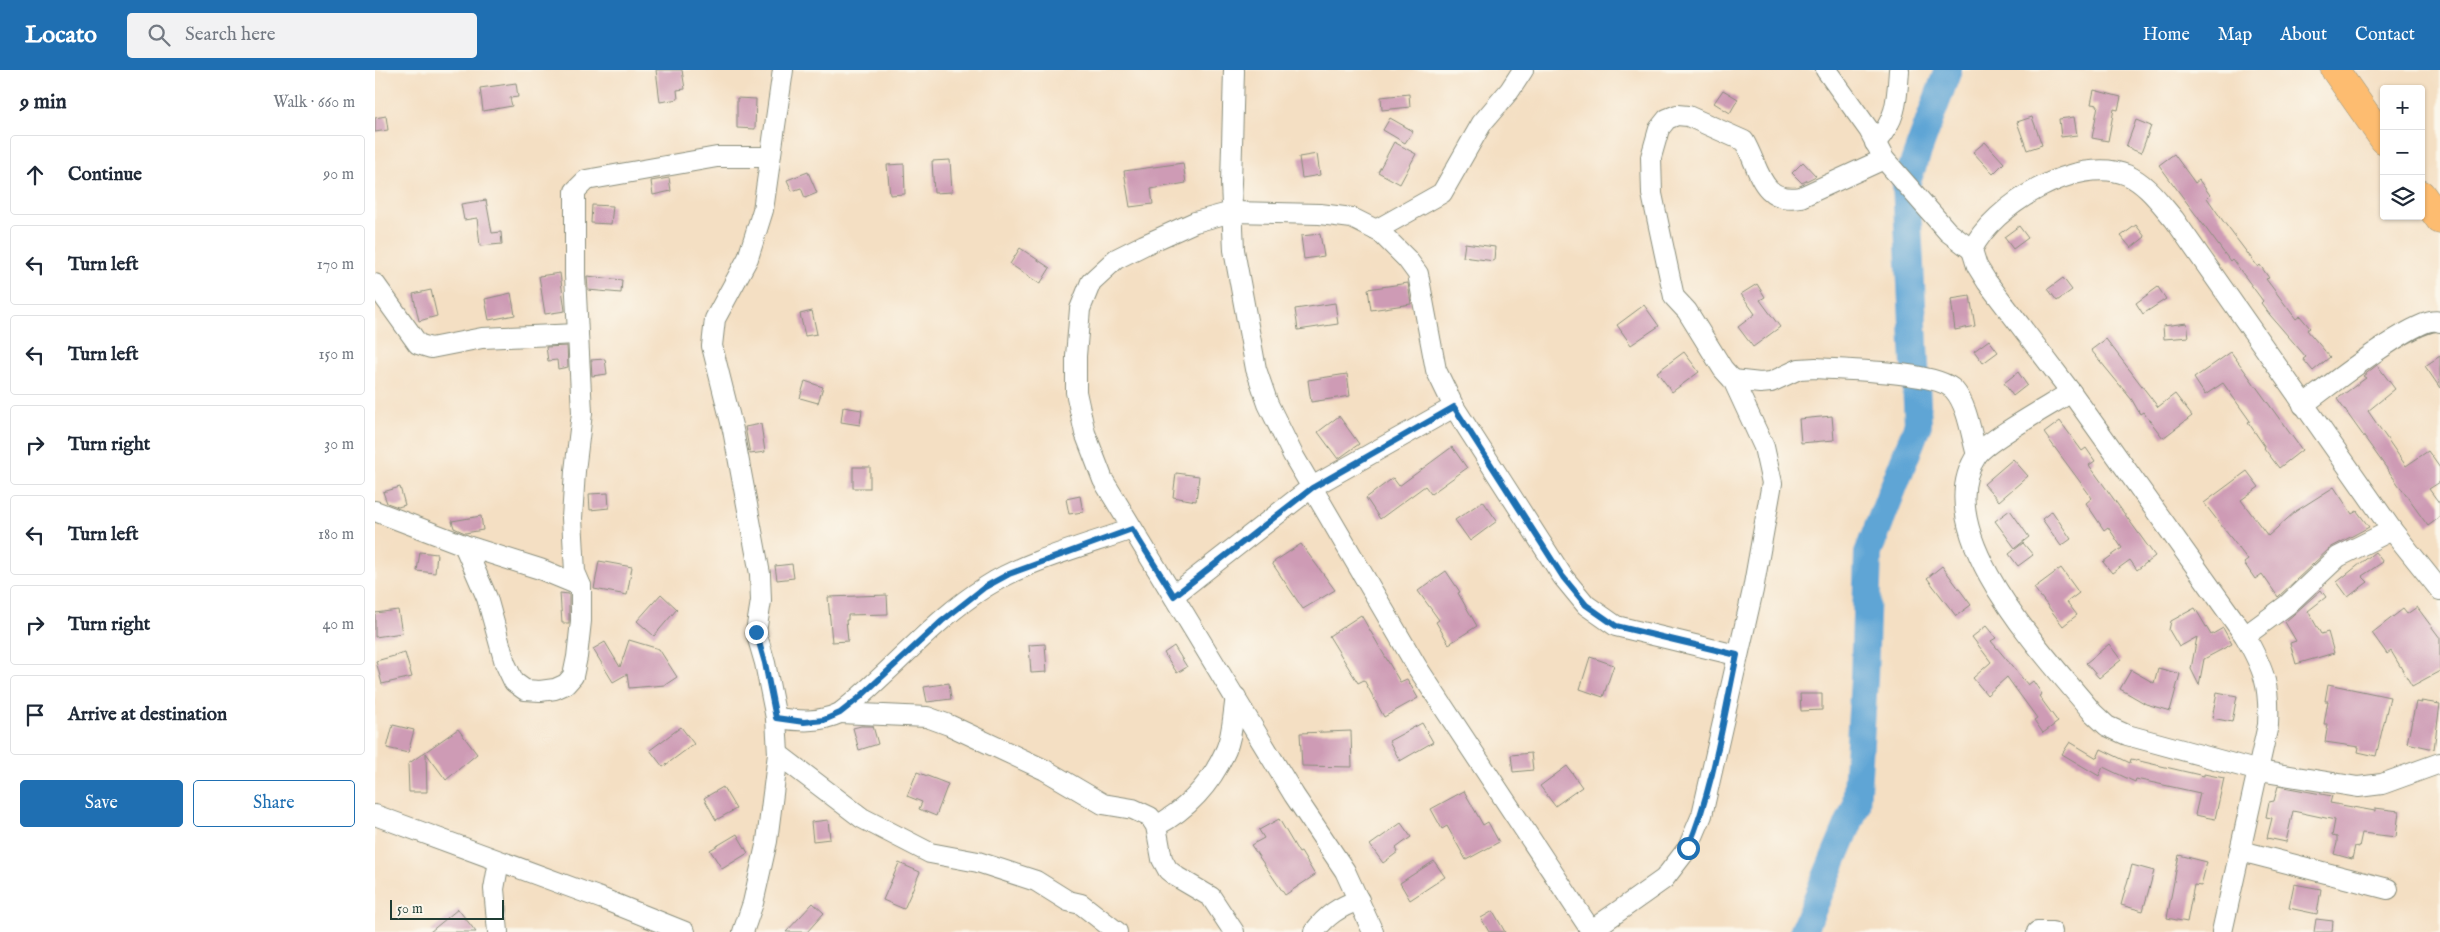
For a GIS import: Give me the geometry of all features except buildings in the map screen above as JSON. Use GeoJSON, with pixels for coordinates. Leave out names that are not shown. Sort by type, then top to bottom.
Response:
{"type":"FeatureCollection","features":[{"type":"Feature","properties":{"kind":"highway"},"geometry":{"type":"LineString","coordinates":[[2335,70],[2380,134]]}},
{"type":"Feature","properties":{"kind":"highway"},"geometry":{"type":"LineString","coordinates":[[2425,199],[2440,220]]}},
{"type":"Feature","properties":{"kind":"street"},"geometry":{"type":"LineString","coordinates":[[743,932],[753,904],[767,841],[778,754],[776,718],[765,663],[756,632],[761,601],[760,574],[733,430],[712,346],[715,318],[748,258],[763,210],[783,70]]}},
{"type":"Feature","properties":{"kind":"street"},"geometry":{"type":"LineString","coordinates":[[1234,70],[1231,172],[1234,250],[1256,369],[1268,404],[1293,455],[1417,667],[1592,931],[1664,879],[1688,848],[1702,815],[1759,562],[1772,483],[1764,447],[1733,380],[1723,369],[1687,311],[1673,297],[1652,194],[1651,158],[1659,129],[1667,119],[1677,115],[1688,116],[1744,141],[1757,171],[1768,188],[1777,197],[1790,199],[1801,197],[1880,151],[1894,114],[1899,70]]}},
{"type":"Feature","properties":{"kind":"street"},"geometry":{"type":"LineString","coordinates":[[1376,230],[1442,193],[1482,123],[1510,90],[1523,70]]}},
{"type":"Feature","properties":{"kind":"street"},"geometry":{"type":"LineString","coordinates":[[1827,70],[1880,151],[1948,232],[1972,250],[1977,266],[1987,282],[2071,392],[2245,636],[2263,669],[2269,700],[2268,725],[2222,932]]}},
{"type":"Feature","properties":{"kind":"street"},"geometry":{"type":"LineString","coordinates":[[464,546],[487,598],[505,663],[514,682],[525,690],[555,690],[566,684],[573,676],[581,621],[581,586],[575,572],[572,518],[582,413],[575,275],[575,191],[586,180],[717,157],[770,156]]}},
{"type":"Feature","properties":{"kind":"street"},"geometry":{"type":"LineString","coordinates":[[1972,250],[1978,237],[1989,225],[2036,189],[2070,176],[2095,170],[2126,174],[2144,185],[2174,220],[2392,530],[2440,590]]}},
{"type":"Feature","properties":{"kind":"street"},"geometry":{"type":"LineString","coordinates":[[1373,932],[1345,871],[1293,795],[1236,697],[1103,480],[1085,433],[1076,392],[1075,356],[1080,309],[1091,282],[1116,259],[1195,222],[1232,212],[1320,214],[1352,218],[1376,230],[1407,259],[1418,274],[1436,370],[1454,407],[1563,577],[1586,605],[1616,626],[1737,655]]}},
{"type":"Feature","properties":{"kind":"street"},"geometry":{"type":"LineString","coordinates":[[375,284],[418,344],[431,348],[481,338],[578,334]]}},
{"type":"Feature","properties":{"kind":"street"},"geometry":{"type":"LineString","coordinates":[[2303,405],[2386,344],[2425,322],[2440,322]]}},
{"type":"Feature","properties":{"kind":"street"},"geometry":{"type":"LineString","coordinates":[[1733,380],[1760,383],[1771,382],[1799,368],[1816,368],[1915,376],[1939,382],[1953,389],[1961,400],[1977,455]]}},
{"type":"Feature","properties":{"kind":"street"},"geometry":{"type":"LineString","coordinates":[[2071,392],[1993,441],[1977,455],[1967,481],[1965,508],[1970,534],[1979,559],[2020,625],[2093,713],[2107,726],[2127,735],[2259,771],[2358,787],[2382,784],[2440,763]]}},
{"type":"Feature","properties":{"kind":"street"},"geometry":{"type":"LineString","coordinates":[[1174,596],[1312,488],[1454,407]]}},
{"type":"Feature","properties":{"kind":"street"},"geometry":{"type":"LineString","coordinates":[[375,511],[464,546],[540,569],[581,586]]}},
{"type":"Feature","properties":{"kind":"street"},"geometry":{"type":"LineString","coordinates":[[776,718],[814,721],[824,720],[840,713],[859,698],[942,621],[985,587],[1009,574],[1132,529]]}},
{"type":"Feature","properties":{"kind":"street"},"geometry":{"type":"LineString","coordinates":[[2245,636],[2287,605],[2338,557],[2392,530]]}},
{"type":"Feature","properties":{"kind":"street"},"geometry":{"type":"LineString","coordinates":[[1156,826],[1175,816],[1192,802],[1207,781],[1226,750],[1236,697]]}},
{"type":"Feature","properties":{"kind":"street"},"geometry":{"type":"LineString","coordinates":[[840,713],[927,717],[1045,770],[1103,804],[1133,810],[1150,817],[1156,826],[1162,859],[1168,870],[1211,897],[1234,932]]}},
{"type":"Feature","properties":{"kind":"street"},"geometry":{"type":"LineString","coordinates":[[778,754],[862,818],[931,853],[978,862],[1036,881],[1068,901],[1081,904],[1117,932]]}},
{"type":"Feature","properties":{"kind":"street"},"geometry":{"type":"LineString","coordinates":[[375,815],[685,932]]}},
{"type":"Feature","properties":{"kind":"street"},"geometry":{"type":"LineString","coordinates":[[2241,851],[2388,889]]}},
{"type":"Feature","properties":{"kind":"street"},"geometry":{"type":"LineString","coordinates":[[498,932],[494,889],[499,861]]}},
{"type":"Feature","properties":{"kind":"street"},"geometry":{"type":"LineString","coordinates":[[1315,932],[1323,920],[1339,907],[1359,900]]}},
{"type":"Feature","properties":{"kind":"street"},"geometry":{"type":"LineString","coordinates":[[2037,932],[2052,932]]}},
{"type":"Feature","properties":{"kind":"waterway"},"geometry":{"type":"LineString","coordinates":[[1803,932],[1856,806],[1864,679],[1868,553],[1918,424],[1906,184],[1948,70]]}},
{"type":"Feature","properties":{"kind":"route"},"geometry":{"type":"LineString","coordinates":[[756,632],[765,663],[776,718],[804,722],[824,720],[840,713],[859,698],[942,621],[985,587],[1009,574],[1132,529],[1174,596],[1312,488],[1454,407],[1563,577],[1586,605],[1616,626],[1737,655],[1702,815],[1688,848]]}}]}
